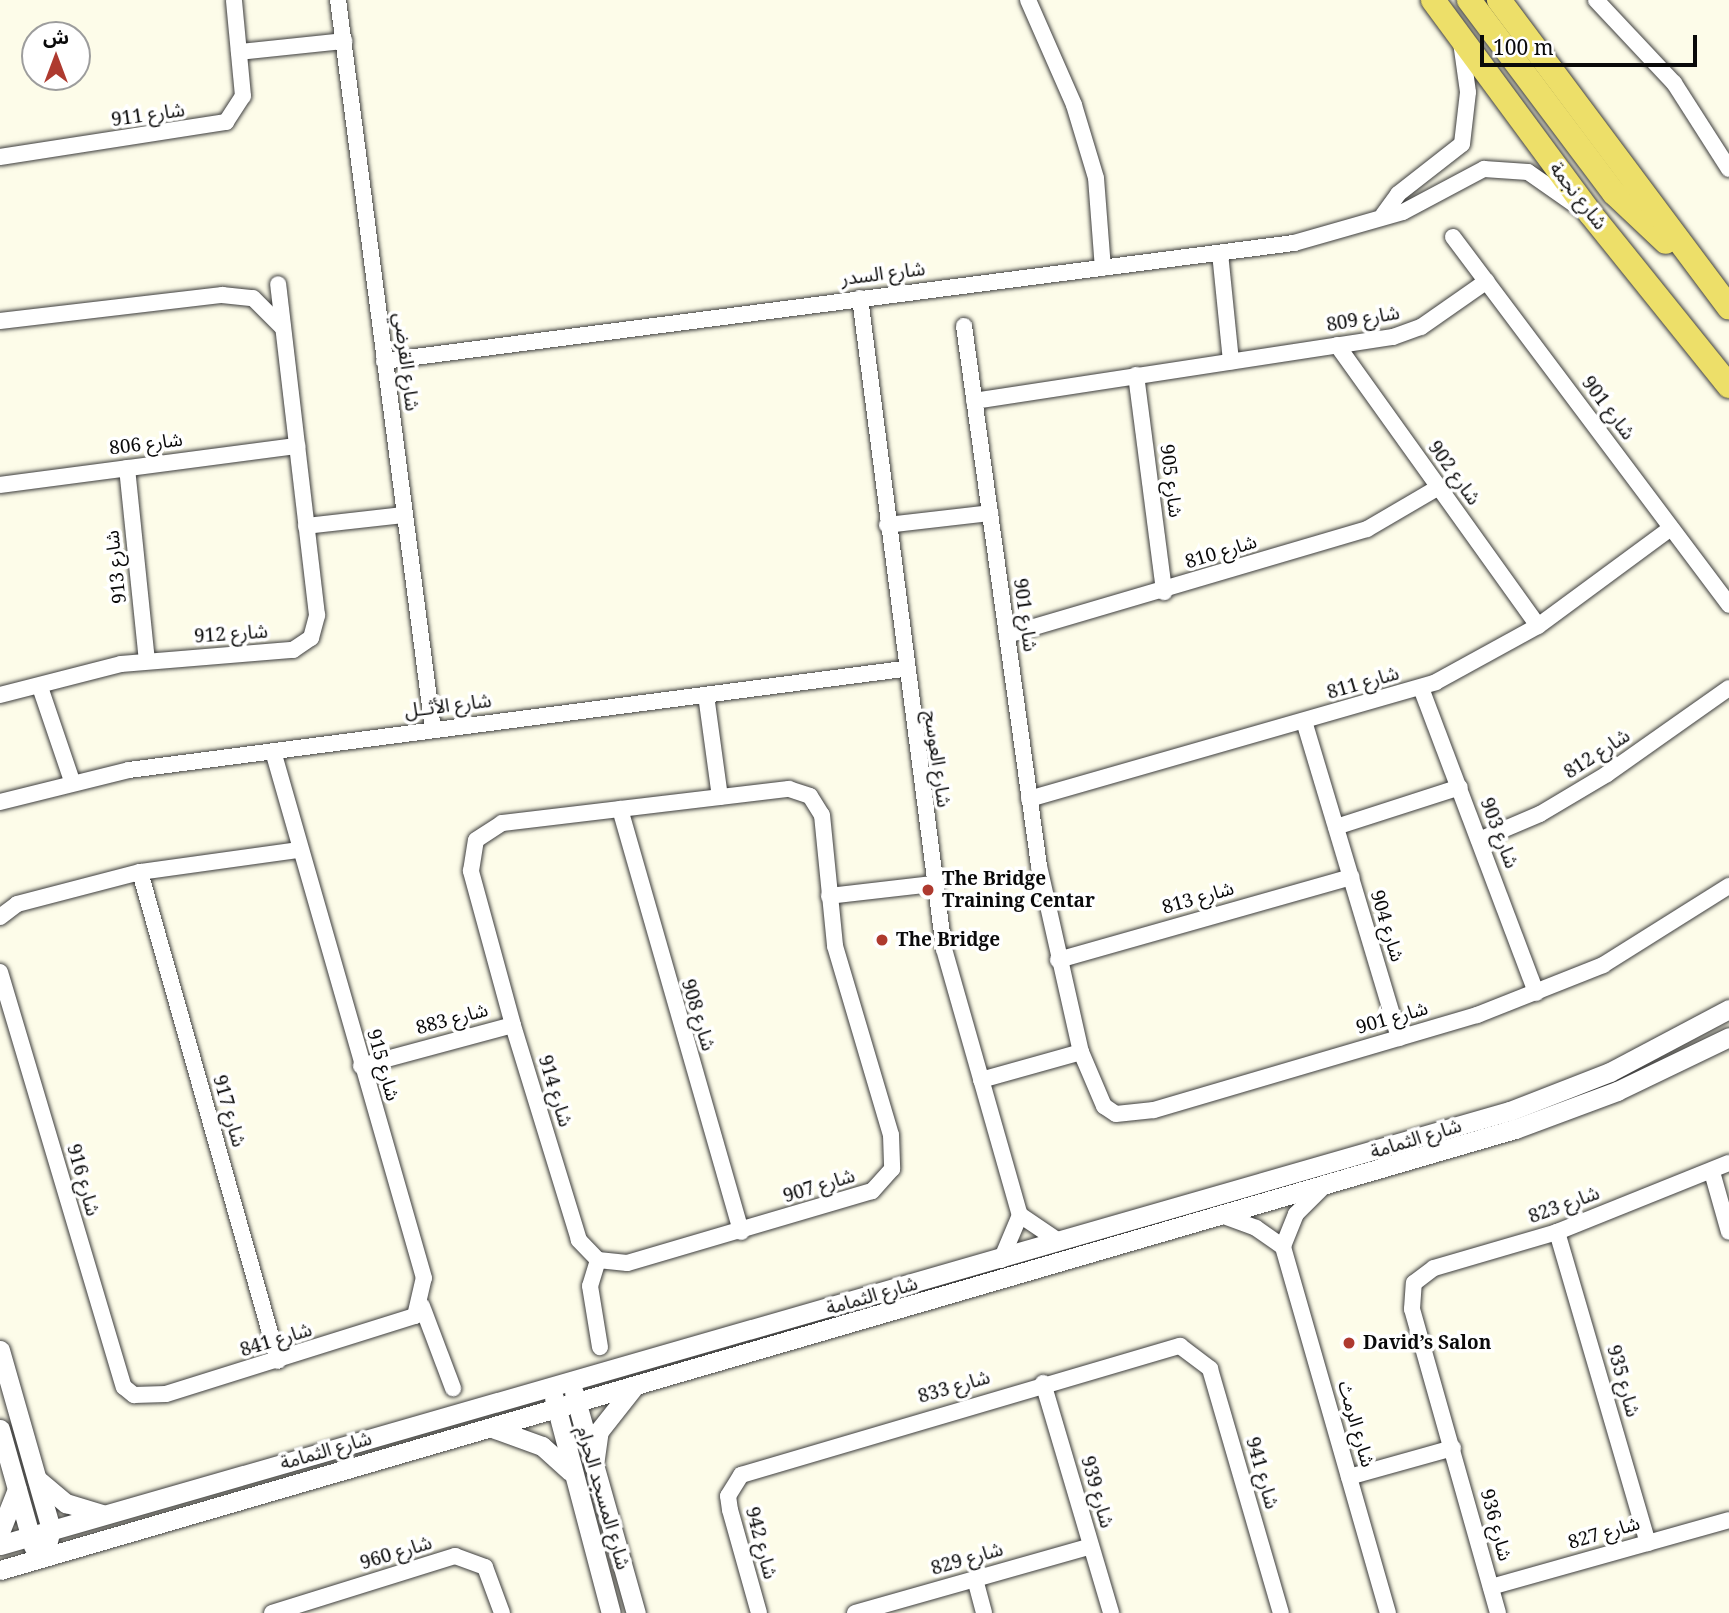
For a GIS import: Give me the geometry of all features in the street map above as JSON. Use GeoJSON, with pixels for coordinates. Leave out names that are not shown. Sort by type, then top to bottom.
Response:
{"type":"FeatureCollection","features":[{"type":"Feature","properties":{"kind":"main road","name":"شارع نجمة"},"geometry":{"type":"LineString","coordinates":[[1433,0],[1590,214],[1671,308],[1729,386]]}},
{"type":"Feature","properties":{"kind":"main road"},"geometry":{"type":"LineString","coordinates":[[1469,0],[1614,193],[1723,299]]}},
{"type":"Feature","properties":{"kind":"main road"},"geometry":{"type":"LineString","coordinates":[[1499,0],[1723,299]]}},
{"type":"Feature","properties":{"kind":"main road"},"geometry":{"type":"LineString","coordinates":[[1671,308],[1729,365]]}},
{"type":"Feature","properties":{"kind":"street","name":"شارع 911"},"geometry":{"type":"LineString","coordinates":[[0,157],[226,122],[243,96],[234,0]]}},
{"type":"Feature","properties":{"kind":"street","name":"شارع القرضي"},"geometry":{"type":"LineString","coordinates":[[338,0],[433,729]]}},
{"type":"Feature","properties":{"kind":"street"},"geometry":{"type":"LineString","coordinates":[[1028,0],[1074,105],[1096,178],[1103,268]]}},
{"type":"Feature","properties":{"kind":"street"},"geometry":{"type":"LineString","coordinates":[[1596,0],[1674,83],[1729,169]]}},
{"type":"Feature","properties":{"kind":"street"},"geometry":{"type":"LineString","coordinates":[[1383,215],[1398,194],[1461,144],[1468,92],[1461,40]]}},
{"type":"Feature","properties":{"kind":"street"},"geometry":{"type":"LineString","coordinates":[[240,52],[344,41]]}},
{"type":"Feature","properties":{"kind":"street","name":"شارع السدر"},"geometry":{"type":"LineString","coordinates":[[384,361],[1220,253],[1325,236],[1383,215],[1403,212],[1483,169],[1507,168],[1542,179],[1562,200],[1590,214]]}},
{"type":"Feature","properties":{"kind":"street","name":"شارع 901"},"geometry":{"type":"LineString","coordinates":[[1453,237],[1729,605]]}},
{"type":"Feature","properties":{"kind":"street"},"geometry":{"type":"LineString","coordinates":[[1220,253],[1231,361]]}},
{"type":"Feature","properties":{"kind":"street","name":"شارع 809"},"geometry":{"type":"LineString","coordinates":[[974,401],[1407,333],[1487,281]]}},
{"type":"Feature","properties":{"kind":"street","name":"شارع 912"},"geometry":{"type":"LineString","coordinates":[[0,695],[147,661],[303,646],[317,615],[278,284]]}},
{"type":"Feature","properties":{"kind":"street"},"geometry":{"type":"LineString","coordinates":[[0,321],[222,295],[253,298],[284,329]]}},
{"type":"Feature","properties":{"kind":"street","name":"شارع العوسج"},"geometry":{"type":"LineString","coordinates":[[860,298],[904,669],[933,884],[981,1080],[1020,1216]]}},
{"type":"Feature","properties":{"kind":"street","name":"شارع 901"},"geometry":{"type":"LineString","coordinates":[[964,326],[1029,799],[1058,960],[1081,1052],[1104,1106],[1133,1115],[1399,1038],[1536,993],[1635,948],[1729,886]]}},
{"type":"Feature","properties":{"kind":"street","name":"شارع 902"},"geometry":{"type":"LineString","coordinates":[[1337,345],[1538,626]]}},
{"type":"Feature","properties":{"kind":"street","name":"شارع 905"},"geometry":{"type":"LineString","coordinates":[[1136,375],[1164,592]]}},
{"type":"Feature","properties":{"kind":"street","name":"شارع 806"},"geometry":{"type":"LineString","coordinates":[[0,485],[297,446]]}},
{"type":"Feature","properties":{"kind":"street","name":"شارع 913"},"geometry":{"type":"LineString","coordinates":[[127,468],[147,661]]}},
{"type":"Feature","properties":{"kind":"street","name":"شارع 810"},"geometry":{"type":"LineString","coordinates":[[1007,635],[1164,592],[1367,529],[1439,487]]}},
{"type":"Feature","properties":{"kind":"street"},"geometry":{"type":"LineString","coordinates":[[887,525],[990,513]]}},
{"type":"Feature","properties":{"kind":"street"},"geometry":{"type":"LineString","coordinates":[[306,526],[404,515]]}},
{"type":"Feature","properties":{"kind":"street","name":"شارع 811"},"geometry":{"type":"LineString","coordinates":[[1029,799],[1421,688],[1538,626],[1671,528]]}},
{"type":"Feature","properties":{"kind":"street","name":"شارع الأثــل"},"geometry":{"type":"LineString","coordinates":[[0,802],[72,781],[273,751],[904,669]]}},
{"type":"Feature","properties":{"kind":"street"},"geometry":{"type":"LineString","coordinates":[[40,687],[72,781]]}},
{"type":"Feature","properties":{"kind":"street","name":"شارع 903"},"geometry":{"type":"LineString","coordinates":[[1421,688],[1536,993]]}},
{"type":"Feature","properties":{"kind":"street","name":"شارع 812"},"geometry":{"type":"LineString","coordinates":[[1479,840],[1540,814],[1606,774],[1729,688]]}},
{"type":"Feature","properties":{"kind":"street"},"geometry":{"type":"LineString","coordinates":[[706,695],[720,797]]}},
{"type":"Feature","properties":{"kind":"street","name":"شارع 904"},"geometry":{"type":"LineString","coordinates":[[1304,721],[1399,1038]]}},
{"type":"Feature","properties":{"kind":"street","name":"شارع 915"},"geometry":{"type":"LineString","coordinates":[[273,751],[298,850],[424,1278],[422,1306],[453,1388]]}},
{"type":"Feature","properties":{"kind":"street"},"geometry":{"type":"LineString","coordinates":[[1336,827],[1460,787]]}},
{"type":"Feature","properties":{"kind":"street","name":"شارع 907"},"geometry":{"type":"LineString","coordinates":[[477,840],[502,823],[789,789],[810,796],[822,815],[829,897],[845,992],[891,1135],[892,1169],[872,1191],[627,1263],[598,1260]]}},
{"type":"Feature","properties":{"kind":"street","name":"شارع 908"},"geometry":{"type":"LineString","coordinates":[[621,808],[741,1231]]}},
{"type":"Feature","properties":{"kind":"street","name":"شارع 914"},"geometry":{"type":"LineString","coordinates":[[477,840],[471,871],[513,1025],[579,1240],[598,1260]]}},
{"type":"Feature","properties":{"kind":"street"},"geometry":{"type":"LineString","coordinates":[[0,917],[17,904],[140,872],[298,850]]}},
{"type":"Feature","properties":{"kind":"street","name":"شارع 917"},"geometry":{"type":"LineString","coordinates":[[140,872],[278,1361]]}},
{"type":"Feature","properties":{"kind":"street","name":"شارع 813"},"geometry":{"type":"LineString","coordinates":[[1058,960],[1351,877]]}},
{"type":"Feature","properties":{"kind":"street"},"geometry":{"type":"LineString","coordinates":[[829,897],[933,884]]}},
{"type":"Feature","properties":{"kind":"street","name":"شارع 916"},"geometry":{"type":"LineString","coordinates":[[0,972],[118,1376],[134,1395]]}},
{"type":"Feature","properties":{"kind":"street","name":"شارع الثمامة"},"geometry":{"type":"LineString","coordinates":[[574,1393],[788,1320],[1510,1111],[1623,1066],[1729,1009]]}},
{"type":"Feature","properties":{"kind":"street","name":"شارع 883"},"geometry":{"type":"LineString","coordinates":[[361,1066],[513,1025]]}},
{"type":"Feature","properties":{"kind":"street","name":"شارع الثمامة"},"geometry":{"type":"LineString","coordinates":[[0,1570],[33,1548],[51,1529],[552,1387],[574,1393],[635,1386],[1322,1188],[1571,1110],[1729,1037]]}},
{"type":"Feature","properties":{"kind":"street"},"geometry":{"type":"LineString","coordinates":[[981,1080],[1081,1052]]}},
{"type":"Feature","properties":{"kind":"street","name":"شارع 823"},"geometry":{"type":"LineString","coordinates":[[1414,1283],[1434,1268],[1557,1232],[1729,1163]]}},
{"type":"Feature","properties":{"kind":"street"},"geometry":{"type":"LineString","coordinates":[[1712,1172],[1729,1232]]}},
{"type":"Feature","properties":{"kind":"street"},"geometry":{"type":"LineString","coordinates":[[1221,1216],[1256,1228],[1283,1247],[1296,1214],[1322,1188]]}},
{"type":"Feature","properties":{"kind":"street"},"geometry":{"type":"LineString","coordinates":[[1001,1259],[1020,1216],[1060,1242]]}},
{"type":"Feature","properties":{"kind":"street","name":"شارع 935"},"geometry":{"type":"LineString","coordinates":[[1557,1232],[1648,1543]]}},
{"type":"Feature","properties":{"kind":"street","name":"شارع الرمث"},"geometry":{"type":"LineString","coordinates":[[1283,1247],[1388,1613]]}},
{"type":"Feature","properties":{"kind":"street"},"geometry":{"type":"LineString","coordinates":[[598,1260],[590,1286],[600,1348]]}},
{"type":"Feature","properties":{"kind":"street","name":"شارع 936"},"geometry":{"type":"LineString","coordinates":[[1414,1283],[1412,1309],[1498,1613]]}},
{"type":"Feature","properties":{"kind":"street","name":"شارع 841"},"geometry":{"type":"LineString","coordinates":[[134,1395],[166,1394],[406,1323],[422,1306]]}},
{"type":"Feature","properties":{"kind":"street","name":"شارع 833"},"geometry":{"type":"LineString","coordinates":[[732,1484],[753,1469],[1166,1346],[1193,1350]]}},
{"type":"Feature","properties":{"kind":"street"},"geometry":{"type":"LineString","coordinates":[[0,1350],[51,1529]]}},
{"type":"Feature","properties":{"kind":"street","name":"شارع 941"},"geometry":{"type":"LineString","coordinates":[[1193,1350],[1210,1369],[1281,1613]]}},
{"type":"Feature","properties":{"kind":"street","name":"شارع 939"},"geometry":{"type":"LineString","coordinates":[[1043,1383],[1111,1613]]}},
{"type":"Feature","properties":{"kind":"street"},"geometry":{"type":"LineString","coordinates":[[594,1465],[599,1432],[635,1386]]}},
{"type":"Feature","properties":{"kind":"street","name":"شارع المسجد الحرام"},"geometry":{"type":"LineString","coordinates":[[552,1387],[570,1471],[611,1613]]}},
{"type":"Feature","properties":{"kind":"street"},"geometry":{"type":"LineString","coordinates":[[557,1410],[574,1393]]}},
{"type":"Feature","properties":{"kind":"street","name":"شارع المسجد الحرام"},"geometry":{"type":"LineString","coordinates":[[574,1393],[636,1613]]}},
{"type":"Feature","properties":{"kind":"street","name":"شارع الثمامة"},"geometry":{"type":"LineString","coordinates":[[0,1545],[33,1548],[557,1410]]}},
{"type":"Feature","properties":{"kind":"street"},"geometry":{"type":"LineString","coordinates":[[490,1428],[542,1446],[570,1471]]}},
{"type":"Feature","properties":{"kind":"street"},"geometry":{"type":"LineString","coordinates":[[0,1429],[33,1548],[0,1560]]}},
{"type":"Feature","properties":{"kind":"street"},"geometry":{"type":"LineString","coordinates":[[1349,1477],[1452,1448]]}},
{"type":"Feature","properties":{"kind":"street"},"geometry":{"type":"LineString","coordinates":[[37,1478],[66,1503],[103,1515]]}},
{"type":"Feature","properties":{"kind":"street","name":"شارع 942"},"geometry":{"type":"LineString","coordinates":[[732,1484],[730,1510],[759,1613]]}},
{"type":"Feature","properties":{"kind":"street"},"geometry":{"type":"LineString","coordinates":[[0,1532],[17,1488]]}},
{"type":"Feature","properties":{"kind":"street","name":"شارع 827"},"geometry":{"type":"LineString","coordinates":[[1491,1587],[1729,1520]]}},
{"type":"Feature","properties":{"kind":"street","name":"شارع 829"},"geometry":{"type":"LineString","coordinates":[[855,1613],[1091,1546]]}},
{"type":"Feature","properties":{"kind":"street","name":"شارع 960"},"geometry":{"type":"LineString","coordinates":[[272,1613],[323,1606],[455,1556],[485,1567],[502,1613]]}},
{"type":"Feature","properties":{"kind":"street"},"geometry":{"type":"LineString","coordinates":[[975,1579],[984,1613]]}},
{"type":"Feature","properties":{"kind":"place","name":"The Bridge Training Centar"},"geometry":{"type":"Point","coordinates":[928,890]}},
{"type":"Feature","properties":{"kind":"place","name":"The Bridge"},"geometry":{"type":"Point","coordinates":[882,940]}},
{"type":"Feature","properties":{"kind":"place","name":"David’s Salon"},"geometry":{"type":"Point","coordinates":[1349,1343]}}]}
